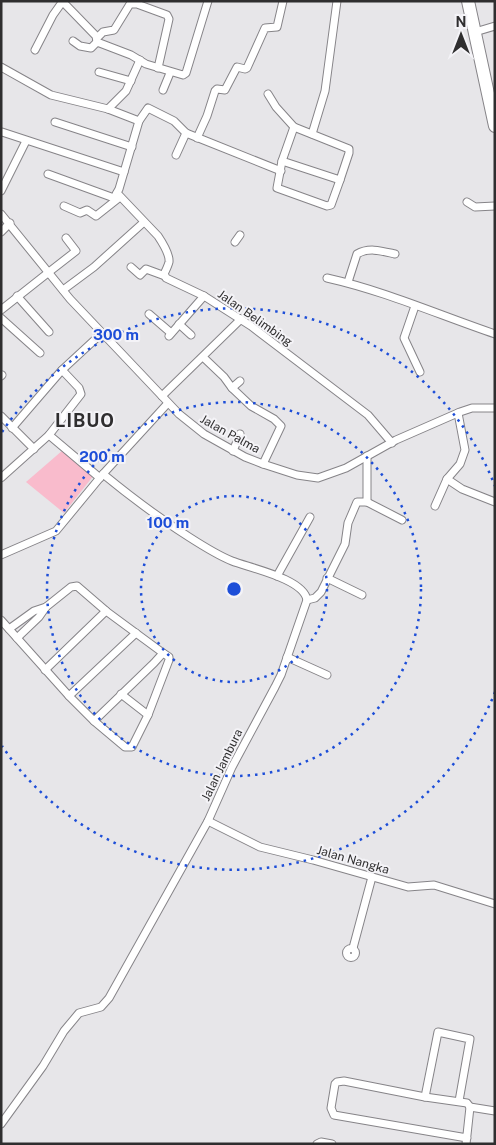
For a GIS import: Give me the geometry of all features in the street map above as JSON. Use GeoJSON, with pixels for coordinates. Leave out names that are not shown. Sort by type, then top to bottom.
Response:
{"type":"FeatureCollection","features":[{"type":"Feature","properties":{"kind":"highway"},"geometry":{"type":"LineString","coordinates":[[468,1],[495,126]]}},
{"type":"Feature","properties":{"kind":"street"},"geometry":{"type":"LineString","coordinates":[[35,50],[53,16],[63,2],[97,40],[158,68],[183,75],[186,73],[208,1]]}},
{"type":"Feature","properties":{"kind":"street"},"geometry":{"type":"LineString","coordinates":[[198,138],[215,91],[217,88],[225,90],[237,67],[245,70],[247,68],[265,28],[277,27],[283,1]]}},
{"type":"Feature","properties":{"kind":"street"},"geometry":{"type":"LineString","coordinates":[[312,134],[326,91],[337,1]]}},
{"type":"Feature","properties":{"kind":"street"},"geometry":{"type":"LineString","coordinates":[[74,41],[80,46],[91,48],[103,32],[114,30],[128,5],[132,2],[169,17],[158,68]]}},
{"type":"Feature","properties":{"kind":"street"},"geometry":{"type":"LineString","coordinates":[[475,32],[495,26]]}},
{"type":"Feature","properties":{"kind":"street"},"geometry":{"type":"LineString","coordinates":[[108,109],[126,91],[140,60]]}},
{"type":"Feature","properties":{"kind":"street"},"geometry":{"type":"LineString","coordinates":[[1,67],[51,95],[108,109],[139,121]]}},
{"type":"Feature","properties":{"kind":"street"},"geometry":{"type":"LineString","coordinates":[[99,72],[131,81]]}},
{"type":"Feature","properties":{"kind":"street"},"geometry":{"type":"LineString","coordinates":[[162,90],[170,72]]}},
{"type":"Feature","properties":{"kind":"street"},"geometry":{"type":"LineString","coordinates":[[268,94],[276,107],[294,127],[349,149],[331,205],[327,206],[277,188],[282,161],[294,127]]}},
{"type":"Feature","properties":{"kind":"street"},"geometry":{"type":"LineString","coordinates":[[64,206],[80,214],[87,210],[96,216],[119,195],[139,121],[148,108],[174,121],[186,133],[281,171]]}},
{"type":"Feature","properties":{"kind":"street"},"geometry":{"type":"LineString","coordinates":[[56,122],[132,147]]}},
{"type":"Feature","properties":{"kind":"street"},"geometry":{"type":"LineString","coordinates":[[2,132],[124,172]]}},
{"type":"Feature","properties":{"kind":"street"},"geometry":{"type":"LineString","coordinates":[[176,155],[186,133]]}},
{"type":"Feature","properties":{"kind":"street"},"geometry":{"type":"LineString","coordinates":[[1,191],[26,141]]}},
{"type":"Feature","properties":{"kind":"street"},"geometry":{"type":"LineString","coordinates":[[282,161],[340,180]]}},
{"type":"Feature","properties":{"kind":"street"},"geometry":{"type":"LineString","coordinates":[[48,174],[111,198],[119,195]]}},
{"type":"Feature","properties":{"kind":"street"},"geometry":{"type":"LineString","coordinates":[[119,195],[158,236],[169,259],[164,276]]}},
{"type":"Feature","properties":{"kind":"street"},"geometry":{"type":"LineString","coordinates":[[467,202],[475,207],[495,206]]}},
{"type":"Feature","properties":{"kind":"street","name":"Jalan Palma"},"geometry":{"type":"LineString","coordinates":[[1,214],[63,290],[179,414],[204,434],[233,451],[263,464],[297,475],[318,478],[346,468],[392,443],[458,413],[472,408],[495,408]]}},
{"type":"Feature","properties":{"kind":"street"},"geometry":{"type":"LineString","coordinates":[[63,290],[94,267],[144,222]]}},
{"type":"Feature","properties":{"kind":"street"},"geometry":{"type":"LineString","coordinates":[[1,232],[10,223]]}},
{"type":"Feature","properties":{"kind":"street"},"geometry":{"type":"LineString","coordinates":[[1,310],[76,251],[66,238]]}},
{"type":"Feature","properties":{"kind":"street"},"geometry":{"type":"LineString","coordinates":[[348,282],[357,254],[360,252],[372,250],[395,254]]}},
{"type":"Feature","properties":{"kind":"street","name":"Jalan Belimbing"},"geometry":{"type":"LineString","coordinates":[[131,267],[140,275],[146,269],[164,276],[204,296],[241,319],[368,415],[392,443]]}},
{"type":"Feature","properties":{"kind":"street"},"geometry":{"type":"LineString","coordinates":[[327,278],[348,282],[376,291],[495,334]]}},
{"type":"Feature","properties":{"kind":"street"},"geometry":{"type":"LineString","coordinates":[[17,296],[49,332]]}},
{"type":"Feature","properties":{"kind":"street"},"geometry":{"type":"LineString","coordinates":[[149,314],[170,334],[204,296]]}},
{"type":"Feature","properties":{"kind":"street"},"geometry":{"type":"LineString","coordinates":[[416,306],[404,338],[420,372]]}},
{"type":"Feature","properties":{"kind":"street"},"geometry":{"type":"LineString","coordinates":[[1,318],[40,353]]}},
{"type":"Feature","properties":{"kind":"street"},"geometry":{"type":"LineString","coordinates":[[162,396],[241,319]]}},
{"type":"Feature","properties":{"kind":"street"},"geometry":{"type":"LineString","coordinates":[[179,324],[191,334]]}},
{"type":"Feature","properties":{"kind":"street"},"geometry":{"type":"LineString","coordinates":[[12,428],[62,370],[102,333]]}},
{"type":"Feature","properties":{"kind":"street"},"geometry":{"type":"LineString","coordinates":[[203,357],[251,406],[274,419],[281,426],[263,464]]}},
{"type":"Feature","properties":{"kind":"street"},"geometry":{"type":"LineString","coordinates":[[1,478],[49,435],[81,394],[79,388],[62,370]]}},
{"type":"Feature","properties":{"kind":"street"},"geometry":{"type":"LineString","coordinates":[[232,388],[240,381]]}},
{"type":"Feature","properties":{"kind":"street"},"geometry":{"type":"LineString","coordinates":[[1,555],[56,531],[101,476],[168,403]]}},
{"type":"Feature","properties":{"kind":"street"},"geometry":{"type":"LineString","coordinates":[[435,506],[447,479],[460,464],[465,450],[458,413]]}},
{"type":"Feature","properties":{"kind":"street"},"geometry":{"type":"LineString","coordinates":[[1,416],[34,449]]}},
{"type":"Feature","properties":{"kind":"street"},"geometry":{"type":"LineString","coordinates":[[233,451],[240,434]]}},
{"type":"Feature","properties":{"kind":"street"},"geometry":{"type":"LineString","coordinates":[[49,435],[144,507],[210,550],[230,560],[277,576],[299,588],[306,595],[307,600],[315,598],[319,594],[344,544],[348,523],[356,502],[367,502],[402,520]]}},
{"type":"Feature","properties":{"kind":"street"},"geometry":{"type":"LineString","coordinates":[[367,456],[367,502]]}},
{"type":"Feature","properties":{"kind":"street"},"geometry":{"type":"LineString","coordinates":[[447,479],[462,489],[495,502]]}},
{"type":"Feature","properties":{"kind":"street"},"geometry":{"type":"LineString","coordinates":[[277,576],[310,517]]}},
{"type":"Feature","properties":{"kind":"street"},"geometry":{"type":"LineString","coordinates":[[326,578],[362,596]]}},
{"type":"Feature","properties":{"kind":"street"},"geometry":{"type":"LineString","coordinates":[[1,620],[45,670],[94,721],[125,747],[130,748],[134,745],[148,715],[169,657],[106,611],[77,586],[71,587],[46,607],[34,611],[9,629]]}},
{"type":"Feature","properties":{"kind":"street","name":"Jalan Jambura"},"geometry":{"type":"LineString","coordinates":[[1,1124],[79,1012],[101,1007],[109,998],[208,821],[232,767],[281,675],[307,600]]}},
{"type":"Feature","properties":{"kind":"street"},"geometry":{"type":"LineString","coordinates":[[16,638],[40,617],[46,607]]}},
{"type":"Feature","properties":{"kind":"street"},"geometry":{"type":"LineString","coordinates":[[45,670],[106,611]]}},
{"type":"Feature","properties":{"kind":"street"},"geometry":{"type":"LineString","coordinates":[[19,622],[25,630]]}},
{"type":"Feature","properties":{"kind":"street"},"geometry":{"type":"LineString","coordinates":[[69,696],[136,633]]}},
{"type":"Feature","properties":{"kind":"street"},"geometry":{"type":"LineString","coordinates":[[94,721],[163,652]]}},
{"type":"Feature","properties":{"kind":"street"},"geometry":{"type":"LineString","coordinates":[[287,657],[327,675]]}},
{"type":"Feature","properties":{"kind":"street"},"geometry":{"type":"LineString","coordinates":[[121,694],[148,715]]}},
{"type":"Feature","properties":{"kind":"street","name":"Jalan Nangka"},"geometry":{"type":"LineString","coordinates":[[208,821],[260,848],[291,854],[408,887],[434,885],[495,904]]}},
{"type":"Feature","properties":{"kind":"street"},"geometry":{"type":"LineString","coordinates":[[353,948],[372,877]]}},
{"type":"Feature","properties":{"kind":"street"},"geometry":{"type":"LineString","coordinates":[[426,1097],[438,1032],[470,1039],[459,1101]]}},
{"type":"Feature","properties":{"kind":"street"},"geometry":{"type":"LineString","coordinates":[[470,1107],[466,1141],[334,1115],[331,1108],[335,1084],[340,1081],[426,1097],[459,1101],[468,1103],[470,1107],[495,1111]]}},
{"type":"Feature","properties":{"kind":"street"},"geometry":{"type":"LineString","coordinates":[[317,1144],[321,1142],[332,1144]]}},
{"type":"Feature","properties":{"kind":"shaded area"},"geometry":{"type":"Polygon","coordinates":[[[63,450],[94,475],[64,513],[26,482],[63,450]]]}},
{"type":"Feature","properties":{"kind":"district","name":"LIBUO"},"geometry":{"type":"Point","coordinates":[85,421]}}]}
